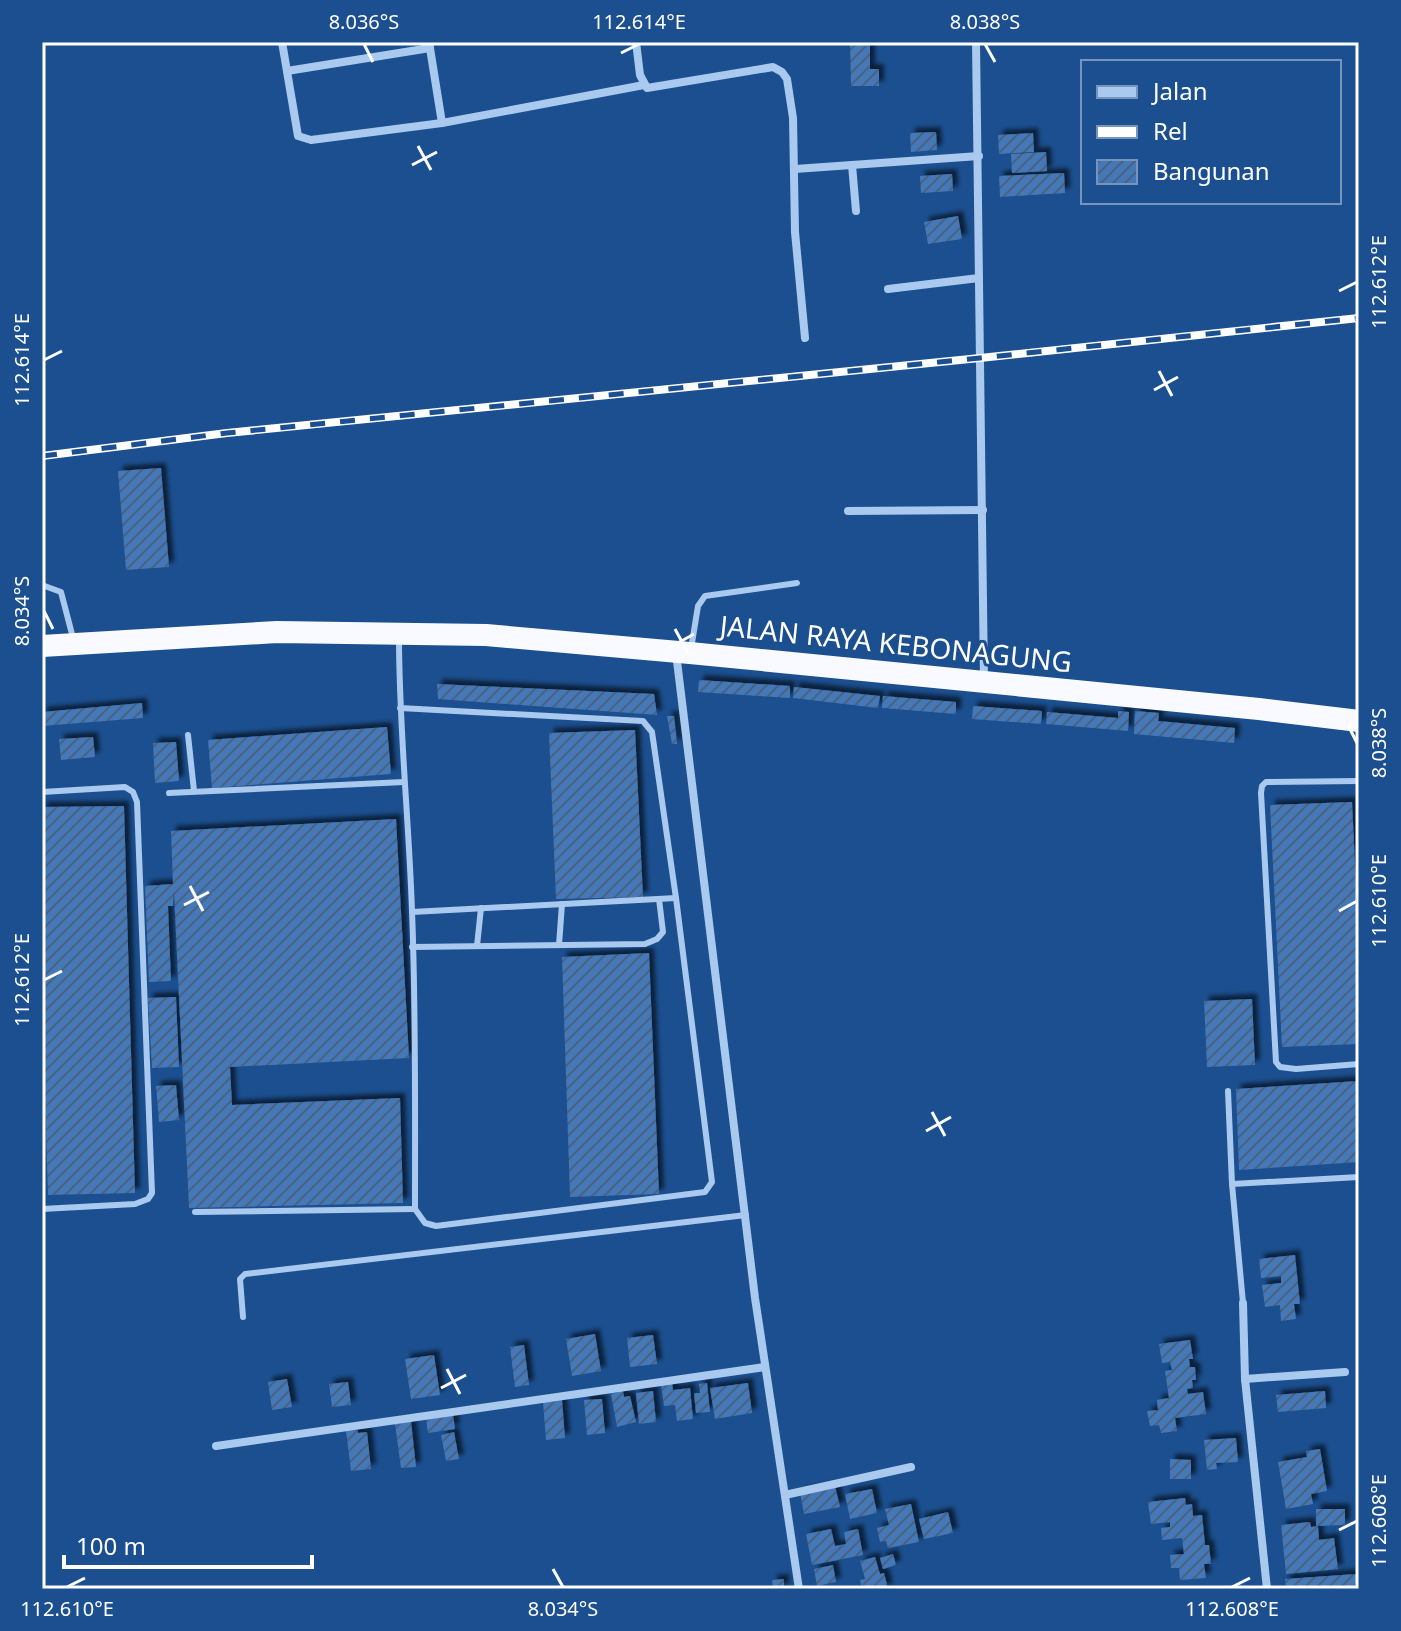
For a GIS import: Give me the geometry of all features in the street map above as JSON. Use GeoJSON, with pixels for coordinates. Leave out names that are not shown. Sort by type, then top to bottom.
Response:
{"type":"FeatureCollection","features":[{"type":"Feature","properties":{"kind":"highway","name":"JALAN RAYA KEBONAGUNG"},"geometry":{"type":"LineString","coordinates":[[42,646],[277,632],[486,635],[1359,721]]}},
{"type":"Feature","properties":{"kind":"street"},"geometry":{"type":"LineString","coordinates":[[282,42],[298,136],[311,140],[442,123],[644,85],[647,88],[666,87],[773,67],[782,72],[787,79],[793,118],[795,232],[805,338]]}},
{"type":"Feature","properties":{"kind":"street"},"geometry":{"type":"LineString","coordinates":[[636,42],[644,85]]}},
{"type":"Feature","properties":{"kind":"street"},"geometry":{"type":"LineString","coordinates":[[976,42],[984,683]]}},
{"type":"Feature","properties":{"kind":"street"},"geometry":{"type":"LineString","coordinates":[[287,71],[430,45],[442,123]]}},
{"type":"Feature","properties":{"kind":"street"},"geometry":{"type":"LineString","coordinates":[[795,169],[979,156]]}},
{"type":"Feature","properties":{"kind":"street"},"geometry":{"type":"LineString","coordinates":[[852,165],[856,211]]}},
{"type":"Feature","properties":{"kind":"street"},"geometry":{"type":"LineString","coordinates":[[888,289],[979,278]]}},
{"type":"Feature","properties":{"kind":"street"},"geometry":{"type":"LineString","coordinates":[[848,511],[983,510]]}},
{"type":"Feature","properties":{"kind":"street"},"geometry":{"type":"LineString","coordinates":[[683,652],[746,1215],[765,1367],[799,1589]]}},
{"type":"Feature","properties":{"kind":"street"},"geometry":{"type":"LineString","coordinates":[[1243,1303],[1245,1379],[1267,1589]]}},
{"type":"Feature","properties":{"kind":"street"},"geometry":{"type":"LineString","coordinates":[[216,1446],[765,1367]]}},
{"type":"Feature","properties":{"kind":"street"},"geometry":{"type":"LineString","coordinates":[[1245,1379],[1345,1372]]}},
{"type":"Feature","properties":{"kind":"street"},"geometry":{"type":"LineString","coordinates":[[785,1495],[911,1467]]}},
{"type":"Feature","properties":{"kind":"lane"},"geometry":{"type":"LineString","coordinates":[[683,652],[698,606],[705,596],[797,583]]}},
{"type":"Feature","properties":{"kind":"lane"},"geometry":{"type":"LineString","coordinates":[[42,585],[61,592],[74,643]]}},
{"type":"Feature","properties":{"kind":"lane"},"geometry":{"type":"LineString","coordinates":[[399,633],[400,708],[416,1045],[415,1209],[425,1223],[436,1226],[705,1192],[710,1188],[710,1167],[652,732],[643,721],[400,708]]}},
{"type":"Feature","properties":{"kind":"lane"},"geometry":{"type":"LineString","coordinates":[[188,735],[194,791]]}},
{"type":"Feature","properties":{"kind":"lane"},"geometry":{"type":"LineString","coordinates":[[1359,781],[1266,782],[1261,793],[1276,1062],[1280,1067],[1296,1069],[1359,1064]]}},
{"type":"Feature","properties":{"kind":"lane"},"geometry":{"type":"LineString","coordinates":[[169,793],[404,782]]}},
{"type":"Feature","properties":{"kind":"lane"},"geometry":{"type":"LineString","coordinates":[[42,792],[125,787],[133,792],[137,802],[152,1193],[148,1199],[135,1204],[42,1209]]}},
{"type":"Feature","properties":{"kind":"lane"},"geometry":{"type":"LineString","coordinates":[[412,912],[676,898]]}},
{"type":"Feature","properties":{"kind":"lane"},"geometry":{"type":"LineString","coordinates":[[412,947],[645,944],[657,939],[663,932],[659,899]]}},
{"type":"Feature","properties":{"kind":"lane"},"geometry":{"type":"LineString","coordinates":[[559,945],[562,904]]}},
{"type":"Feature","properties":{"kind":"lane"},"geometry":{"type":"LineString","coordinates":[[477,946],[481,908]]}},
{"type":"Feature","properties":{"kind":"lane"},"geometry":{"type":"LineString","coordinates":[[1228,1091],[1232,1184],[1243,1303]]}},
{"type":"Feature","properties":{"kind":"lane"},"geometry":{"type":"LineString","coordinates":[[1232,1184],[1359,1177]]}},
{"type":"Feature","properties":{"kind":"lane"},"geometry":{"type":"LineString","coordinates":[[195,1212],[415,1209]]}},
{"type":"Feature","properties":{"kind":"lane"},"geometry":{"type":"LineString","coordinates":[[243,1317],[240,1279],[245,1274],[746,1215]]}},
{"type":"Feature","properties":{"kind":"building"},"geometry":{"type":"Polygon","coordinates":[[[870,42],[870,69],[879,69],[879,86],[851,86],[850,43],[870,42]]]}},
{"type":"Feature","properties":{"kind":"building"},"geometry":{"type":"Polygon","coordinates":[[[936,132],[937,150],[911,152],[910,133],[936,132]]]}},
{"type":"Feature","properties":{"kind":"building"},"geometry":{"type":"Polygon","coordinates":[[[1033,133],[1034,152],[999,154],[998,135],[1033,133]]]}},
{"type":"Feature","properties":{"kind":"building"},"geometry":{"type":"Polygon","coordinates":[[[1046,152],[1047,171],[1012,173],[1011,154],[1046,152]]]}},
{"type":"Feature","properties":{"kind":"building"},"geometry":{"type":"Polygon","coordinates":[[[1064,173],[1065,193],[1000,197],[999,176],[1064,173]]]}},
{"type":"Feature","properties":{"kind":"building"},"geometry":{"type":"Polygon","coordinates":[[[952,174],[953,191],[921,193],[920,176],[952,174]]]}},
{"type":"Feature","properties":{"kind":"building"},"geometry":{"type":"Polygon","coordinates":[[[958,216],[962,239],[928,244],[924,222],[958,216]]]}},
{"type":"Feature","properties":{"kind":"building"},"geometry":{"type":"Polygon","coordinates":[[[161,468],[169,567],[126,570],[118,471],[161,468]]]}},
{"type":"Feature","properties":{"kind":"building"},"geometry":{"type":"Polygon","coordinates":[[[699,680],[790,686],[790,698],[698,692],[699,680]]]}},
{"type":"Feature","properties":{"kind":"building"},"geometry":{"type":"Polygon","coordinates":[[[437,684],[654,694],[657,715],[438,699],[437,684]]]}},
{"type":"Feature","properties":{"kind":"building"},"geometry":{"type":"Polygon","coordinates":[[[794,687],[880,696],[878,708],[793,698],[794,687]]]}},
{"type":"Feature","properties":{"kind":"building"},"geometry":{"type":"Polygon","coordinates":[[[883,696],[956,702],[956,714],[882,708],[883,696]]]}},
{"type":"Feature","properties":{"kind":"building"},"geometry":{"type":"Polygon","coordinates":[[[142,703],[143,718],[42,726],[42,712],[142,703]]]}},
{"type":"Feature","properties":{"kind":"building"},"geometry":{"type":"Polygon","coordinates":[[[973,706],[1042,711],[1041,724],[972,719],[973,706]]]}},
{"type":"Feature","properties":{"kind":"building"},"geometry":{"type":"Polygon","coordinates":[[[1118,711],[1129,712],[1128,731],[1046,724],[1047,712],[1118,718],[1118,711]]]}},
{"type":"Feature","properties":{"kind":"building"},"geometry":{"type":"Polygon","coordinates":[[[1135,711],[1159,713],[1158,721],[1235,728],[1234,743],[1134,734],[1135,711]]]}},
{"type":"Feature","properties":{"kind":"building"},"geometry":{"type":"Polygon","coordinates":[[[667,716],[674,716],[677,744],[672,744],[667,716]]]}},
{"type":"Feature","properties":{"kind":"building"},"geometry":{"type":"Polygon","coordinates":[[[387,727],[391,774],[212,788],[208,740],[387,727]]]}},
{"type":"Feature","properties":{"kind":"building"},"geometry":{"type":"Polygon","coordinates":[[[635,730],[643,897],[556,899],[549,733],[635,730]]]}},
{"type":"Feature","properties":{"kind":"building"},"geometry":{"type":"Polygon","coordinates":[[[93,737],[95,757],[61,760],[59,739],[93,737]]]}},
{"type":"Feature","properties":{"kind":"building"},"geometry":{"type":"Polygon","coordinates":[[[176,742],[179,781],[155,783],[153,743],[176,742]]]}},
{"type":"Feature","properties":{"kind":"building"},"geometry":{"type":"Polygon","coordinates":[[[1352,802],[1359,948],[1359,1044],[1282,1047],[1270,805],[1352,802]]]}},
{"type":"Feature","properties":{"kind":"building"},"geometry":{"type":"Polygon","coordinates":[[[124,806],[135,1193],[48,1195],[42,1009],[42,807],[124,806]]]}},
{"type":"Feature","properties":{"kind":"building"},"geometry":{"type":"Polygon","coordinates":[[[396,819],[409,1058],[230,1067],[232,1105],[400,1098],[403,1203],[189,1208],[174,891],[173,906],[168,906],[171,981],[149,982],[145,886],[173,884],[171,831],[396,819]]]}},
{"type":"Feature","properties":{"kind":"building"},"geometry":{"type":"Polygon","coordinates":[[[649,953],[659,1194],[570,1197],[562,957],[649,953]]]}},
{"type":"Feature","properties":{"kind":"building"},"geometry":{"type":"Polygon","coordinates":[[[176,997],[179,1067],[152,1068],[148,998],[176,997]]]}},
{"type":"Feature","properties":{"kind":"building"},"geometry":{"type":"Polygon","coordinates":[[[1252,999],[1255,1065],[1207,1067],[1204,1001],[1252,999]]]}},
{"type":"Feature","properties":{"kind":"building"},"geometry":{"type":"Polygon","coordinates":[[[1359,1081],[1359,1162],[1239,1170],[1236,1089],[1359,1081]]]}},
{"type":"Feature","properties":{"kind":"building"},"geometry":{"type":"Polygon","coordinates":[[[176,1085],[179,1120],[159,1122],[156,1086],[176,1085]]]}},
{"type":"Feature","properties":{"kind":"building"},"geometry":{"type":"Polygon","coordinates":[[[1295,1255],[1300,1304],[1294,1304],[1296,1319],[1281,1321],[1280,1305],[1265,1307],[1262,1285],[1281,1283],[1281,1276],[1261,1278],[1259,1259],[1295,1255]]]}},
{"type":"Feature","properties":{"kind":"building"},"geometry":{"type":"Polygon","coordinates":[[[595,1334],[601,1371],[572,1376],[566,1339],[595,1334]]]}},
{"type":"Feature","properties":{"kind":"building"},"geometry":{"type":"Polygon","coordinates":[[[653,1335],[657,1364],[630,1367],[627,1338],[653,1335]]]}},
{"type":"Feature","properties":{"kind":"building"},"geometry":{"type":"Polygon","coordinates":[[[1190,1340],[1193,1359],[1189,1359],[1190,1367],[1195,1367],[1196,1380],[1192,1380],[1193,1388],[1187,1389],[1188,1394],[1203,1392],[1206,1414],[1175,1418],[1177,1431],[1161,1433],[1159,1425],[1150,1426],[1147,1411],[1158,1410],[1157,1400],[1169,1398],[1165,1371],[1172,1370],[1170,1362],[1162,1363],[1159,1344],[1190,1340]]]}},
{"type":"Feature","properties":{"kind":"building"},"geometry":{"type":"Polygon","coordinates":[[[524,1345],[529,1385],[515,1387],[510,1347],[524,1345]]]}},
{"type":"Feature","properties":{"kind":"building"},"geometry":{"type":"Polygon","coordinates":[[[434,1355],[440,1395],[411,1399],[405,1359],[434,1355]]]}},
{"type":"Feature","properties":{"kind":"building"},"geometry":{"type":"Polygon","coordinates":[[[287,1379],[292,1407],[272,1410],[268,1382],[287,1379]]]}},
{"type":"Feature","properties":{"kind":"building"},"geometry":{"type":"Polygon","coordinates":[[[348,1382],[351,1405],[332,1407],[329,1384],[348,1382]]]}},
{"type":"Feature","properties":{"kind":"building"},"geometry":{"type":"Polygon","coordinates":[[[672,1383],[673,1390],[690,1388],[693,1419],[677,1421],[675,1405],[664,1406],[661,1384],[672,1383]]]}},
{"type":"Feature","properties":{"kind":"building"},"geometry":{"type":"Polygon","coordinates":[[[707,1383],[710,1412],[696,1413],[694,1393],[700,1393],[699,1384],[707,1383]]]}},
{"type":"Feature","properties":{"kind":"building"},"geometry":{"type":"Polygon","coordinates":[[[748,1383],[752,1413],[715,1419],[710,1388],[748,1383]]]}},
{"type":"Feature","properties":{"kind":"building"},"geometry":{"type":"Polygon","coordinates":[[[623,1391],[624,1397],[630,1396],[636,1422],[617,1427],[611,1394],[623,1391]]]}},
{"type":"Feature","properties":{"kind":"building"},"geometry":{"type":"Polygon","coordinates":[[[653,1391],[656,1422],[639,1424],[636,1393],[653,1391]]]}},
{"type":"Feature","properties":{"kind":"building"},"geometry":{"type":"Polygon","coordinates":[[[1325,1391],[1326,1408],[1278,1412],[1276,1395],[1325,1391]]]}},
{"type":"Feature","properties":{"kind":"building"},"geometry":{"type":"Polygon","coordinates":[[[602,1399],[605,1433],[587,1435],[584,1400],[602,1399]]]}},
{"type":"Feature","properties":{"kind":"building"},"geometry":{"type":"Polygon","coordinates":[[[562,1400],[565,1438],[546,1440],[543,1402],[562,1400]]]}},
{"type":"Feature","properties":{"kind":"building"},"geometry":{"type":"Polygon","coordinates":[[[453,1415],[455,1429],[428,1433],[426,1419],[453,1415]]]}},
{"type":"Feature","properties":{"kind":"building"},"geometry":{"type":"Polygon","coordinates":[[[411,1421],[416,1467],[401,1468],[395,1424],[411,1421]]]}},
{"type":"Feature","properties":{"kind":"building"},"geometry":{"type":"Polygon","coordinates":[[[358,1430],[358,1433],[367,1432],[371,1469],[351,1471],[346,1431],[358,1430]]]}},
{"type":"Feature","properties":{"kind":"building"},"geometry":{"type":"Polygon","coordinates":[[[454,1432],[459,1459],[446,1461],[441,1435],[454,1432]]]}},
{"type":"Feature","properties":{"kind":"building"},"geometry":{"type":"Polygon","coordinates":[[[1236,1438],[1238,1462],[1216,1463],[1217,1469],[1207,1470],[1204,1440],[1236,1438]]]}},
{"type":"Feature","properties":{"kind":"building"},"geometry":{"type":"Polygon","coordinates":[[[1320,1449],[1327,1491],[1311,1494],[1313,1504],[1286,1509],[1278,1462],[1307,1457],[1306,1451],[1320,1449]]]}},
{"type":"Feature","properties":{"kind":"building"},"geometry":{"type":"Polygon","coordinates":[[[1170,1459],[1191,1460],[1191,1479],[1170,1479],[1170,1459]]]}},
{"type":"Feature","properties":{"kind":"building"},"geometry":{"type":"Polygon","coordinates":[[[835,1486],[840,1507],[804,1514],[800,1493],[835,1486]]]}},
{"type":"Feature","properties":{"kind":"building"},"geometry":{"type":"Polygon","coordinates":[[[872,1489],[877,1513],[850,1519],[845,1494],[872,1489]]]}},
{"type":"Feature","properties":{"kind":"building"},"geometry":{"type":"Polygon","coordinates":[[[1185,1498],[1186,1505],[1192,1504],[1193,1516],[1202,1515],[1205,1545],[1209,1545],[1211,1564],[1204,1564],[1206,1578],[1180,1580],[1179,1568],[1171,1568],[1170,1555],[1184,1554],[1182,1538],[1162,1540],[1161,1528],[1170,1527],[1170,1522],[1151,1524],[1148,1502],[1185,1498]]]}},
{"type":"Feature","properties":{"kind":"building"},"geometry":{"type":"Polygon","coordinates":[[[911,1504],[919,1542],[888,1548],[886,1541],[880,1542],[877,1528],[889,1525],[885,1509],[911,1504]]]}},
{"type":"Feature","properties":{"kind":"building"},"geometry":{"type":"Polygon","coordinates":[[[1316,1509],[1345,1509],[1345,1525],[1316,1526],[1316,1509]]]}},
{"type":"Feature","properties":{"kind":"building"},"geometry":{"type":"Polygon","coordinates":[[[948,1512],[953,1533],[924,1539],[919,1519],[948,1512]]]}},
{"type":"Feature","properties":{"kind":"building"},"geometry":{"type":"Polygon","coordinates":[[[1310,1522],[1311,1527],[1318,1526],[1319,1540],[1334,1538],[1338,1569],[1286,1574],[1281,1525],[1310,1522]]]}},
{"type":"Feature","properties":{"kind":"building"},"geometry":{"type":"Polygon","coordinates":[[[831,1529],[835,1546],[846,1544],[844,1532],[858,1529],[863,1555],[812,1565],[806,1534],[831,1529]]]}},
{"type":"Feature","properties":{"kind":"building"},"geometry":{"type":"Polygon","coordinates":[[[893,1554],[896,1565],[883,1569],[880,1558],[893,1554]]]}},
{"type":"Feature","properties":{"kind":"building"},"geometry":{"type":"Polygon","coordinates":[[[875,1557],[888,1589],[862,1589],[860,1580],[865,1579],[860,1561],[875,1557]]]}},
{"type":"Feature","properties":{"kind":"building"},"geometry":{"type":"Polygon","coordinates":[[[833,1565],[836,1582],[817,1586],[814,1569],[833,1565]]]}},
{"type":"Feature","properties":{"kind":"building"},"geometry":{"type":"Polygon","coordinates":[[[1356,1574],[1358,1586],[1352,1589],[1286,1589],[1285,1579],[1356,1574]]]}},
{"type":"Feature","properties":{"kind":"building"},"geometry":{"type":"Polygon","coordinates":[[[784,1579],[784,1589],[773,1589],[772,1580],[784,1579]]]}},
{"type":"Feature","properties":{"kind":"railway"},"geometry":{"type":"LineString","coordinates":[[42,456],[227,433],[1359,318]]}}]}
